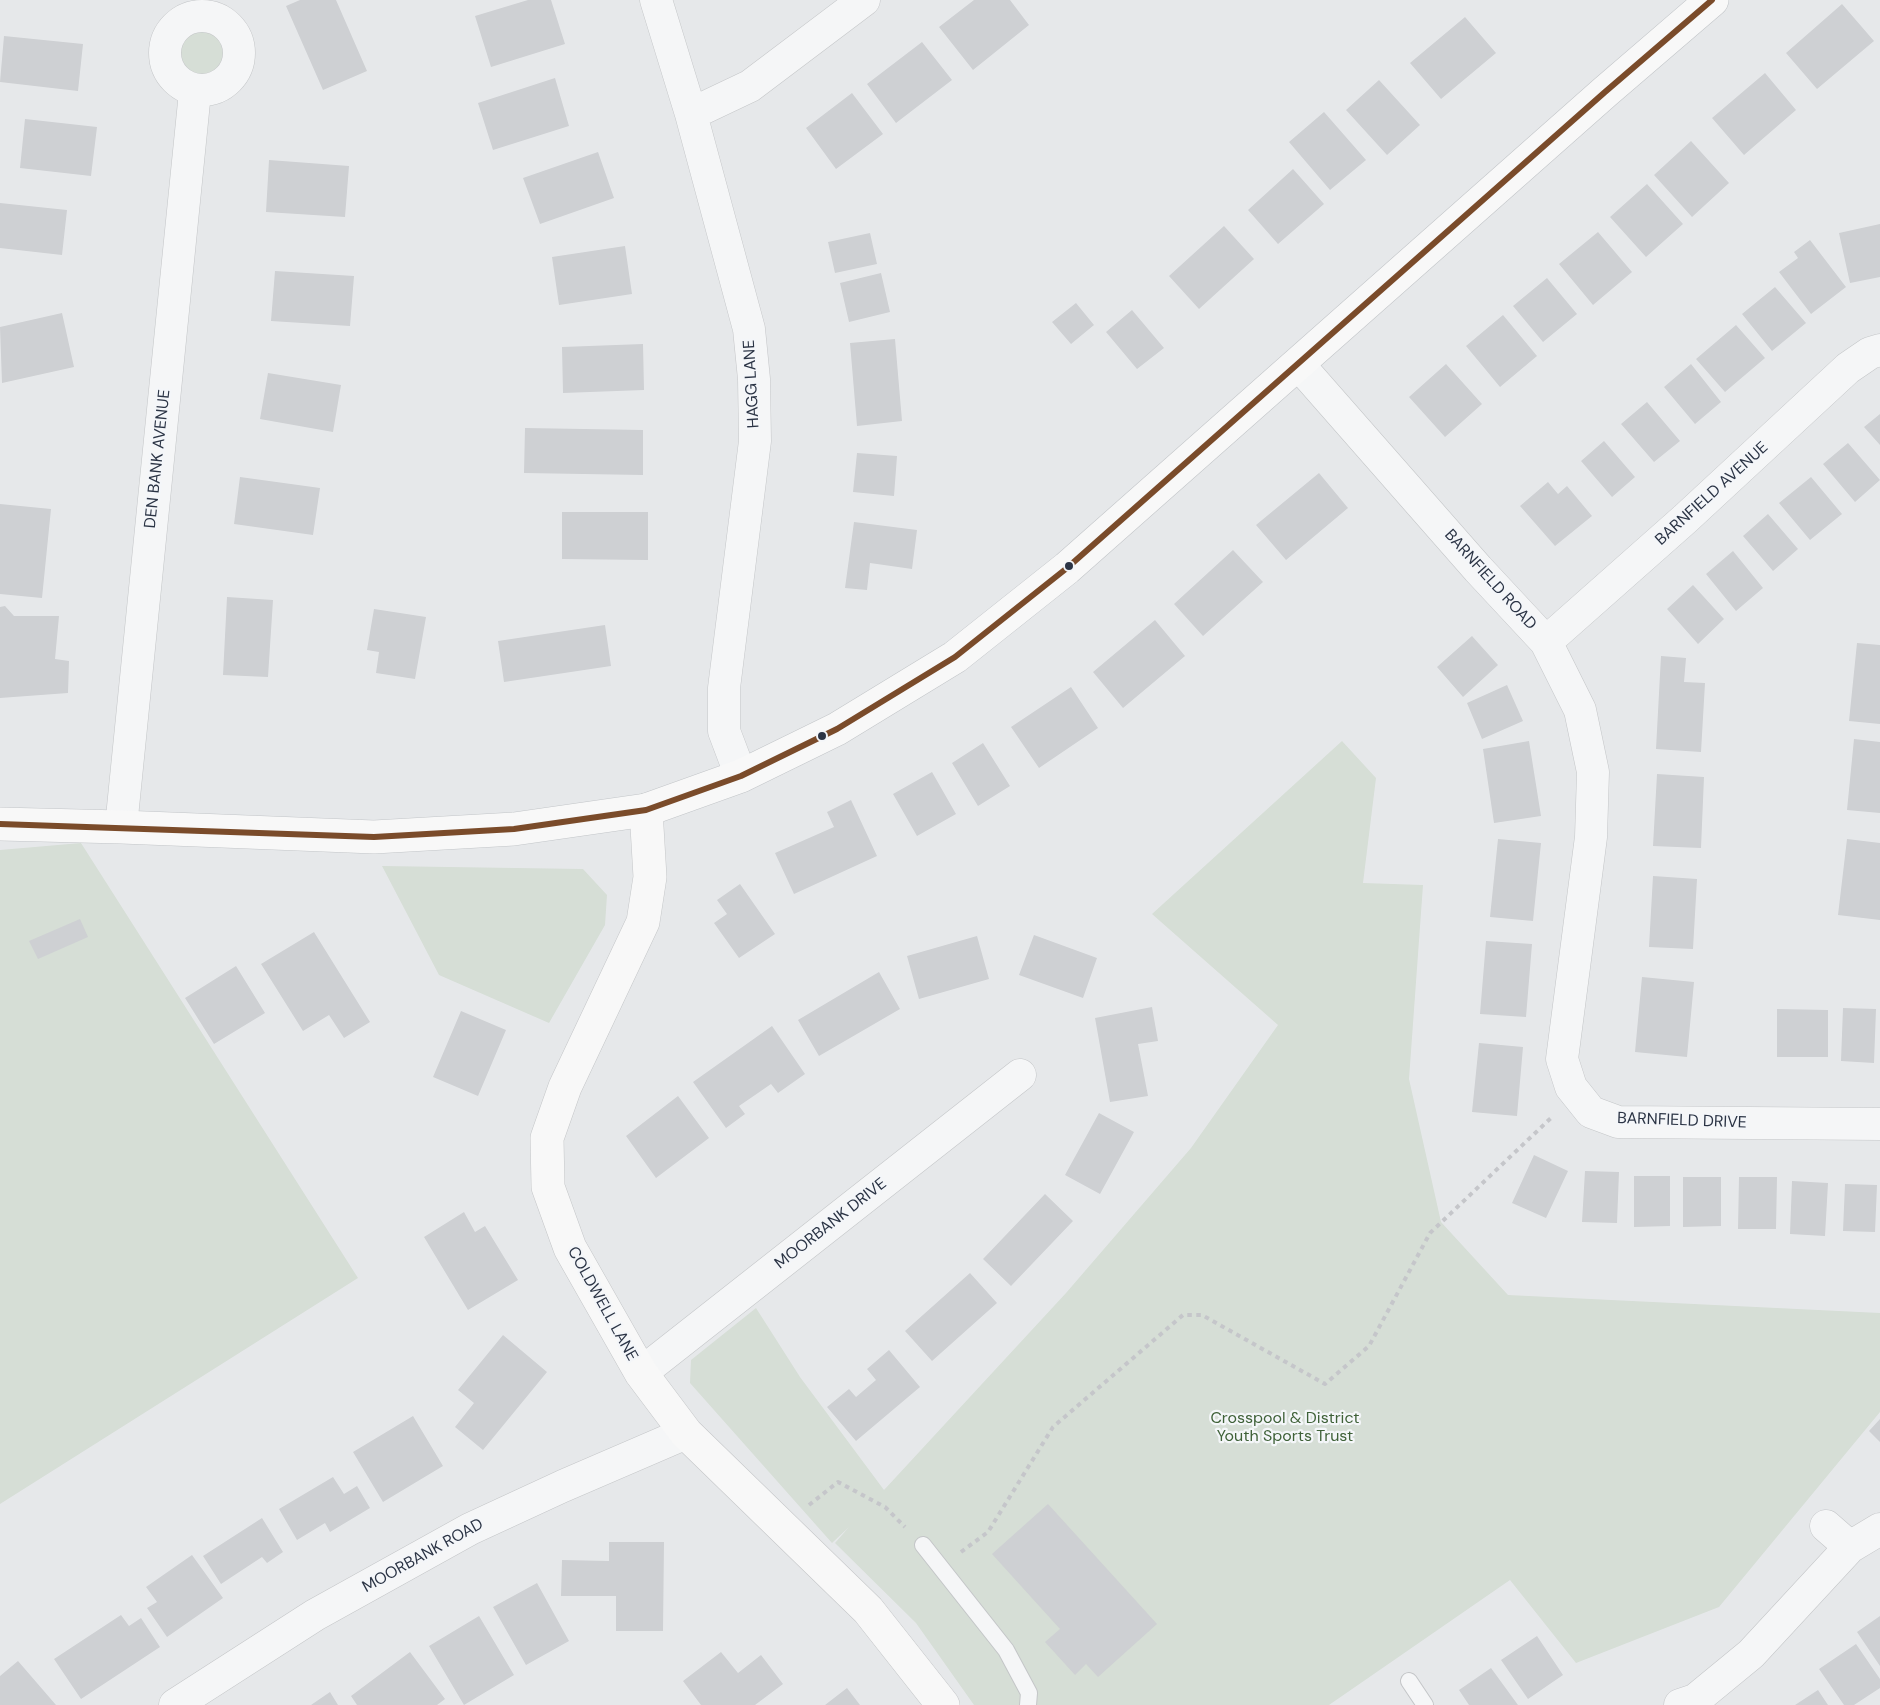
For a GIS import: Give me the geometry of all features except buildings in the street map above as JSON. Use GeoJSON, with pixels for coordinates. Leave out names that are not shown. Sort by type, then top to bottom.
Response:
{"type":"FeatureCollection","features":[{"type":"Feature","properties":{"kind":"main road"},"geometry":{"type":"LineString","coordinates":[[0,824],[374,837],[514,829],[646,810],[741,776],[837,729],[955,657],[1067,568],[1712,0]]}},
{"type":"Feature","properties":{"kind":"main road","name":"COLDWELL LANE"},"geometry":{"type":"LineString","coordinates":[[646,810],[650,877],[643,922],[565,1087],[547,1138],[548,1187],[570,1248],[641,1373],[686,1433],[868,1610],[943,1705]]}},
{"type":"Feature","properties":{"kind":"street","name":"HAGG LANE"},"geometry":{"type":"LineString","coordinates":[[656,0],[691,114],[749,329],[754,379],[755,441],[724,688],[724,731],[741,776]]}},
{"type":"Feature","properties":{"kind":"street"},"geometry":{"type":"LineString","coordinates":[[691,114],[750,86],[864,0]]}},
{"type":"Feature","properties":{"kind":"street","name":"DEN BANK AVENUE"},"geometry":{"type":"LineString","coordinates":[[121,827],[195,92]]}},
{"type":"Feature","properties":{"kind":"street","name":"BARNFIELD AVENUE"},"geometry":{"type":"LineString","coordinates":[[1546,642],[1685,519],[1848,368],[1870,353],[1880,350]]}},
{"type":"Feature","properties":{"kind":"street","name":"BARNFIELD ROAD"},"geometry":{"type":"LineString","coordinates":[[1299,365],[1478,569],[1546,642],[1580,710],[1593,772],[1591,837]]}},
{"type":"Feature","properties":{"kind":"street","name":"BARNFIELD DRIVE"},"geometry":{"type":"LineString","coordinates":[[1591,837],[1562,1059],[1571,1087],[1591,1112],[1618,1122],[1880,1124]]}},
{"type":"Feature","properties":{"kind":"street","name":"MOORBANK DRIVE"},"geometry":{"type":"LineString","coordinates":[[641,1373],[1020,1075]]}},
{"type":"Feature","properties":{"kind":"street","name":"MOORBANK ROAD"},"geometry":{"type":"LineString","coordinates":[[175,1705],[315,1616],[470,1529],[686,1433]]}},
{"type":"Feature","properties":{"kind":"street"},"geometry":{"type":"LineString","coordinates":[[1826,1526],[1850,1547]]}},
{"type":"Feature","properties":{"kind":"street"},"geometry":{"type":"LineString","coordinates":[[1680,1705],[1695,1700],[1751,1654],[1850,1547],[1880,1529]]}},
{"type":"Feature","properties":{"kind":"lane"},"geometry":{"type":"LineString","coordinates":[[923,1545],[1006,1650],[1029,1693],[1028,1705]]}},
{"type":"Feature","properties":{"kind":"lane"},"geometry":{"type":"LineString","coordinates":[[1409,1681],[1425,1705]]}},
{"type":"Feature","properties":{"kind":"path"},"geometry":{"type":"LineString","coordinates":[[941,1568],[988,1532],[1053,1427],[1182,1315],[1202,1315],[1325,1384],[1369,1346],[1430,1233],[1576,1094]]}},
{"type":"Feature","properties":{"kind":"path"},"geometry":{"type":"LineString","coordinates":[[783,1526],[838,1482],[885,1507],[923,1545]]}},
{"type":"Feature","properties":{"kind":"green space"},"geometry":{"type":"Polygon","coordinates":[[[202,31],[217,38],[224,53],[217,68],[202,75],[187,68],[180,53],[187,38],[202,31]]]}},
{"type":"Feature","properties":{"kind":"green space","name":"Crosspool & District Youth Sports Trust"},"geometry":{"type":"Polygon","coordinates":[[[1342,741],[1376,778],[1363,883],[1423,885],[1409,1079],[1441,1222],[1508,1295],[1880,1313],[1880,1412],[1719,1607],[1576,1663],[1510,1580],[1329,1705],[974,1705],[916,1623],[835,1543],[849,1527],[832,1543],[690,1383],[691,1360],[756,1308],[800,1377],[884,1490],[1066,1293],[1191,1148],[1278,1025],[1152,914],[1342,741]]]}},
{"type":"Feature","properties":{"kind":"green space"},"geometry":{"type":"Polygon","coordinates":[[[81,843],[358,1278],[0,1504],[0,850],[81,843]]]}},
{"type":"Feature","properties":{"kind":"green space"},"geometry":{"type":"Polygon","coordinates":[[[382,866],[583,869],[607,895],[605,925],[549,1023],[439,975],[382,866]]]}},
{"type":"Feature","properties":{"kind":"transit line"},"geometry":{"type":"LineString","coordinates":[[0,824],[374,837],[514,829],[646,810],[741,776],[837,729],[955,657],[1067,568],[1712,0]]}}]}
